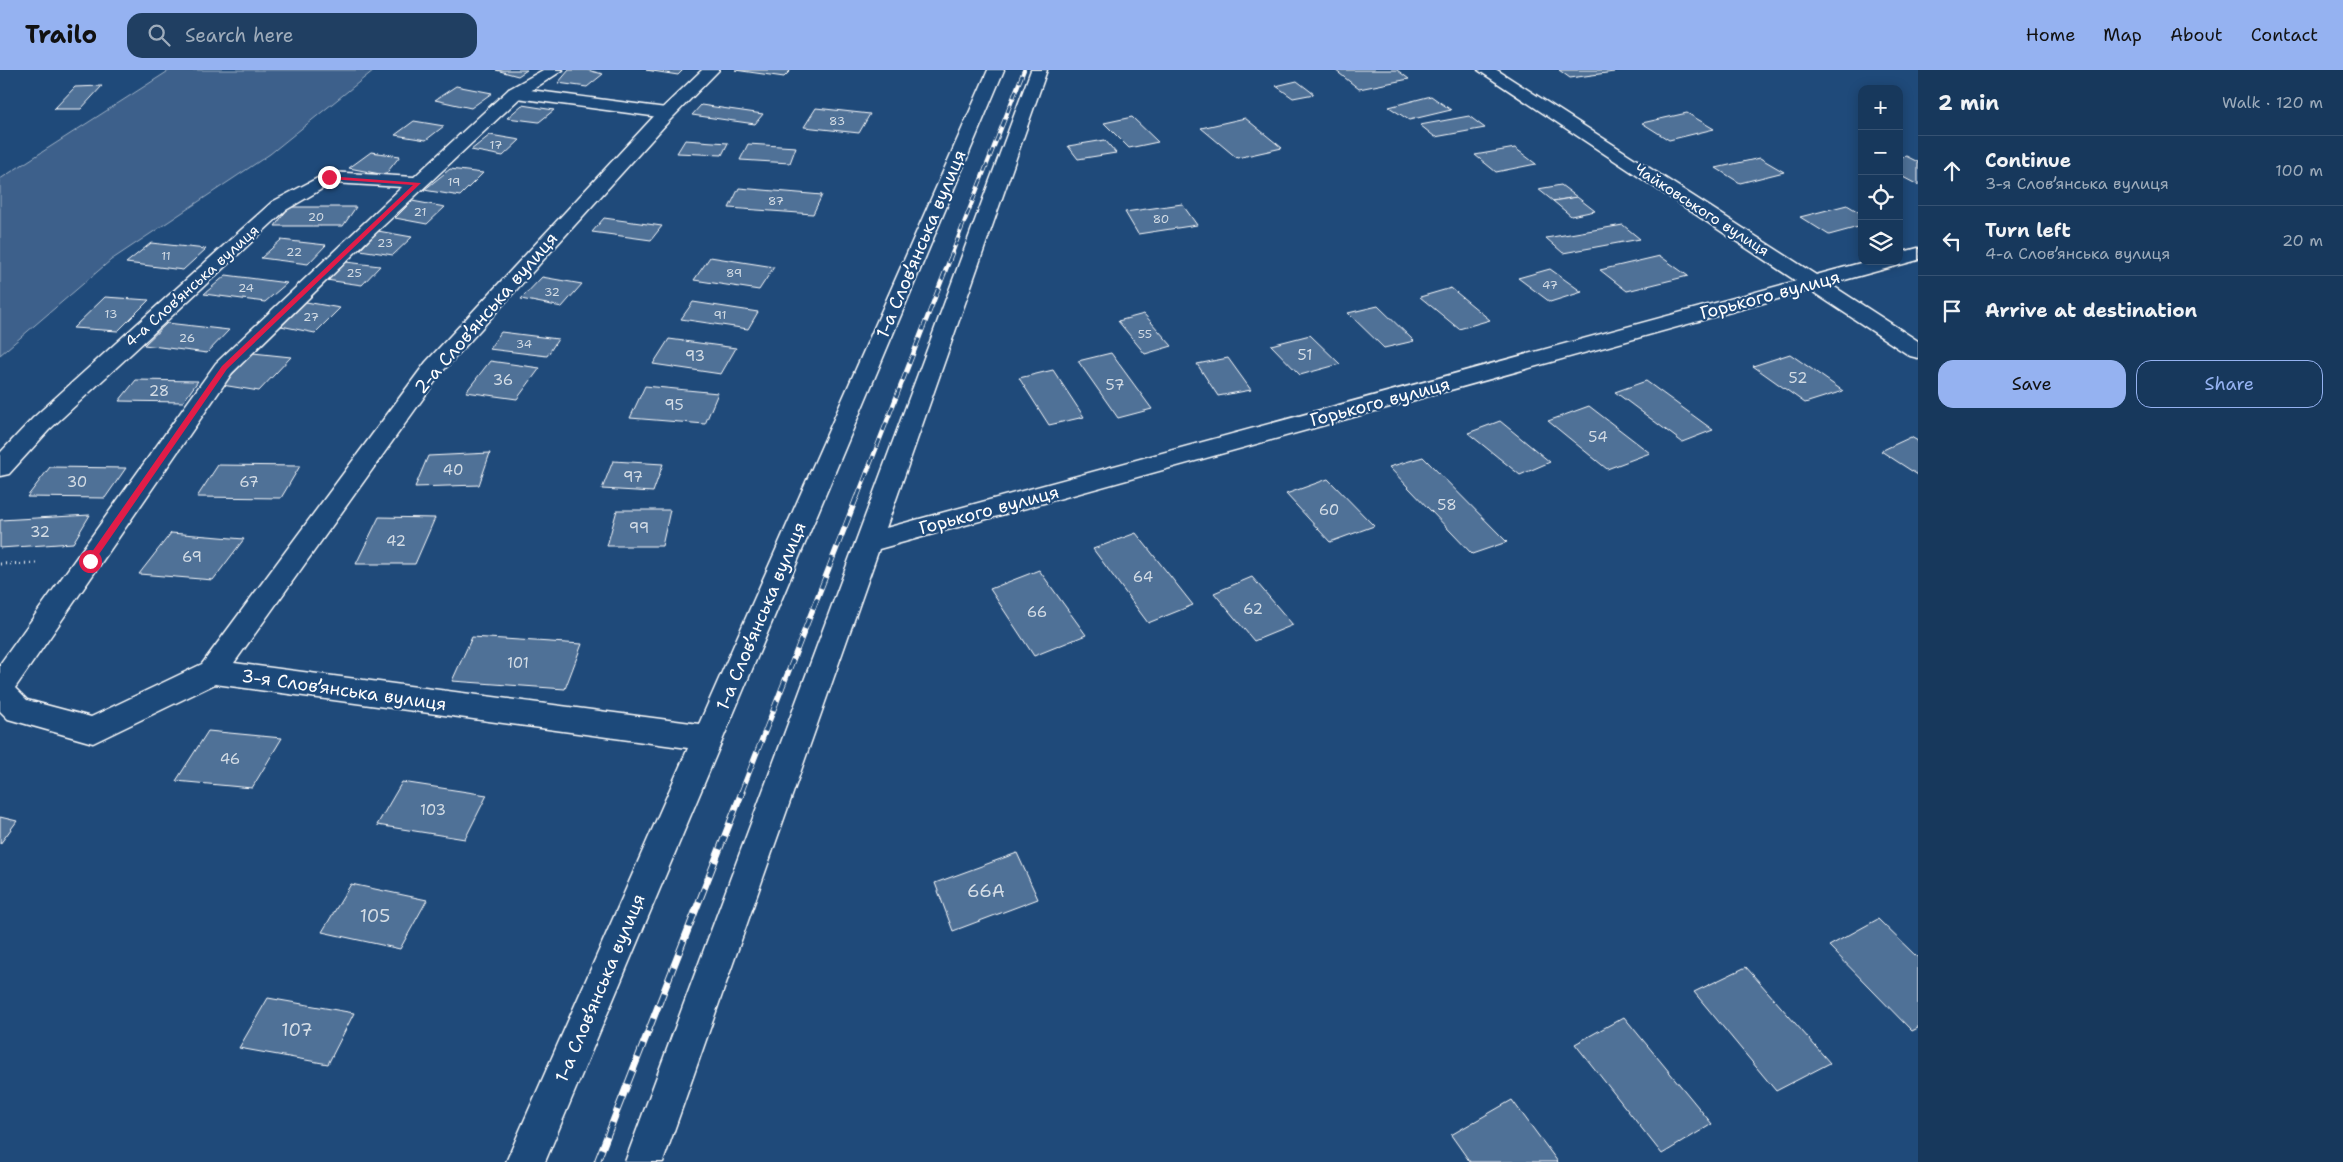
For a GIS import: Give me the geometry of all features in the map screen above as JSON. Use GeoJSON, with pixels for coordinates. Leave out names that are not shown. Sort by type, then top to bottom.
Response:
{"type":"FeatureCollection","features":[{"type":"Feature","properties":{"kind":"street"},"geometry":{"type":"LineString","coordinates":[[0,687],[224,368],[515,93],[555,70]]}},
{"type":"Feature","properties":{"kind":"street","name":"2-а Слов’янська вулиця"},"geometry":{"type":"LineString","coordinates":[[212,672],[434,367],[666,113],[711,70]]}},
{"type":"Feature","properties":{"kind":"street","name":"1-а Слов’янська вулиця"},"geometry":{"type":"LineString","coordinates":[[525,1162],[996,70]]}},
{"type":"Feature","properties":{"kind":"street"},"geometry":{"type":"LineString","coordinates":[[644,1162],[1039,70]]}},
{"type":"Feature","properties":{"kind":"street","name":"Чайковського вулиця"},"geometry":{"type":"LineString","coordinates":[[1486,70],[1918,351]]}},
{"type":"Feature","properties":{"kind":"street"},"geometry":{"type":"LineString","coordinates":[[515,93],[666,113]]}},
{"type":"Feature","properties":{"kind":"street","name":"4-а Слов’янська вулиця"},"geometry":{"type":"LineString","coordinates":[[0,468],[41,424],[279,206],[329,177],[418,183]]}},
{"type":"Feature","properties":{"kind":"street"},"geometry":{"type":"LineString","coordinates":[[1903,258],[1918,254]]}},
{"type":"Feature","properties":{"kind":"street","name":"Горького вулиця"},"geometry":{"type":"LineString","coordinates":[[867,543],[1878,265]]}},
{"type":"Feature","properties":{"kind":"street"},"geometry":{"type":"LineString","coordinates":[[0,691],[18,710],[93,730],[212,672]]}},
{"type":"Feature","properties":{"kind":"street","name":"3-я Слов’янська вулиця"},"geometry":{"type":"LineString","coordinates":[[212,672],[709,738]]}},
{"type":"Feature","properties":{"kind":"shaded area"},"geometry":{"type":"Polygon","coordinates":[[[170,70],[374,70],[270,154],[111,260],[0,355],[0,179],[170,70]]]}},
{"type":"Feature","properties":{"kind":"building"},"geometry":{"type":"Polygon","coordinates":[[[496,70],[527,70],[518,76],[496,70]]]}},
{"type":"Feature","properties":{"kind":"building"},"geometry":{"type":"Polygon","coordinates":[[[569,70],[587,70],[603,74],[587,87],[558,83],[569,70]]]}},
{"type":"Feature","properties":{"kind":"building"},"geometry":{"type":"Polygon","coordinates":[[[646,70],[683,70],[678,75],[646,70]]]}},
{"type":"Feature","properties":{"kind":"building"},"geometry":{"type":"Polygon","coordinates":[[[735,70],[791,70],[784,77],[735,70]]]}},
{"type":"Feature","properties":{"kind":"building"},"geometry":{"type":"Polygon","coordinates":[[[1335,70],[1397,70],[1409,79],[1359,89],[1335,70]]]}},
{"type":"Feature","properties":{"kind":"building"},"geometry":{"type":"Polygon","coordinates":[[[1559,70],[1612,70],[1614,72],[1570,78],[1559,70]]]}},
{"type":"Feature","properties":{"kind":"building"},"geometry":{"type":"Polygon","coordinates":[[[1297,81],[1314,94],[1293,98],[1276,86],[1297,81]]]}},
{"type":"Feature","properties":{"kind":"building"},"geometry":{"type":"Polygon","coordinates":[[[102,86],[81,109],[54,109],[75,87],[102,86]]]}},
{"type":"Feature","properties":{"kind":"building"},"geometry":{"type":"Polygon","coordinates":[[[456,86],[492,93],[471,108],[435,100],[456,86]]]}},
{"type":"Feature","properties":{"kind":"building"},"geometry":{"type":"Polygon","coordinates":[[[1431,96],[1451,110],[1409,120],[1389,107],[1431,96]]]}},
{"type":"Feature","properties":{"kind":"building"},"geometry":{"type":"Polygon","coordinates":[[[522,105],[554,110],[539,122],[507,118],[522,105]]]}},
{"type":"Feature","properties":{"kind":"building"},"geometry":{"type":"Polygon","coordinates":[[[701,105],[763,114],[755,124],[692,115],[701,105]]]}},
{"type":"Feature","properties":{"kind":"building"},"geometry":{"type":"Polygon","coordinates":[[[816,108],[870,114],[859,133],[804,127],[816,108]]]}},
{"type":"Feature","properties":{"kind":"building"},"geometry":{"type":"Polygon","coordinates":[[[1687,113],[1714,129],[1669,140],[1642,123],[1687,113]]]}},
{"type":"Feature","properties":{"kind":"building"},"geometry":{"type":"Polygon","coordinates":[[[1469,116],[1485,128],[1435,137],[1420,125],[1469,116]]]}},
{"type":"Feature","properties":{"kind":"building"},"geometry":{"type":"Polygon","coordinates":[[[1132,117],[1158,142],[1129,148],[1104,123],[1132,117]]]}},
{"type":"Feature","properties":{"kind":"building"},"geometry":{"type":"Polygon","coordinates":[[[1245,118],[1282,148],[1237,158],[1201,128],[1245,118]]]}},
{"type":"Feature","properties":{"kind":"building"},"geometry":{"type":"Polygon","coordinates":[[[414,121],[444,126],[426,140],[395,135],[414,121]]]}},
{"type":"Feature","properties":{"kind":"building"},"geometry":{"type":"Polygon","coordinates":[[[490,135],[520,140],[503,156],[471,150],[490,135]]]}},
{"type":"Feature","properties":{"kind":"building"},"geometry":{"type":"Polygon","coordinates":[[[685,140],[728,143],[722,155],[677,153],[685,140]]]}},
{"type":"Feature","properties":{"kind":"building"},"geometry":{"type":"Polygon","coordinates":[[[1105,140],[1116,153],[1078,159],[1068,146],[1105,140]]]}},
{"type":"Feature","properties":{"kind":"building"},"geometry":{"type":"Polygon","coordinates":[[[748,144],[796,147],[790,163],[740,160],[748,144]]]}},
{"type":"Feature","properties":{"kind":"building"},"geometry":{"type":"Polygon","coordinates":[[[1515,148],[1536,164],[1496,172],[1475,155],[1515,148]]]}},
{"type":"Feature","properties":{"kind":"building"},"geometry":{"type":"Polygon","coordinates":[[[371,152],[400,156],[385,175],[349,168],[371,152]]]}},
{"type":"Feature","properties":{"kind":"building"},"geometry":{"type":"Polygon","coordinates":[[[1906,156],[1918,162],[1918,185],[1903,177],[1903,157],[1906,156]]]}},
{"type":"Feature","properties":{"kind":"building"},"geometry":{"type":"Polygon","coordinates":[[[1760,158],[1784,172],[1740,183],[1716,168],[1760,158]]]}},
{"type":"Feature","properties":{"kind":"building"},"geometry":{"type":"Polygon","coordinates":[[[450,169],[483,173],[460,196],[424,190],[450,169]]]}},
{"type":"Feature","properties":{"kind":"building"},"geometry":{"type":"Polygon","coordinates":[[[1561,185],[1577,197],[1553,201],[1538,189],[1561,185]]]}},
{"type":"Feature","properties":{"kind":"building"},"geometry":{"type":"Polygon","coordinates":[[[739,188],[822,195],[813,214],[729,208],[739,188]]]}},
{"type":"Feature","properties":{"kind":"building"},"geometry":{"type":"Polygon","coordinates":[[[1577,197],[1595,211],[1571,216],[1553,201],[1577,197]]]}},
{"type":"Feature","properties":{"kind":"building"},"geometry":{"type":"Polygon","coordinates":[[[412,201],[445,207],[427,224],[395,218],[412,201]]]}},
{"type":"Feature","properties":{"kind":"building"},"geometry":{"type":"Polygon","coordinates":[[[1182,204],[1197,225],[1138,234],[1125,212],[1182,204]]]}},
{"type":"Feature","properties":{"kind":"building"},"geometry":{"type":"Polygon","coordinates":[[[1847,205],[1858,212],[1858,227],[1829,235],[1800,217],[1847,205]]]}},
{"type":"Feature","properties":{"kind":"building"},"geometry":{"type":"Polygon","coordinates":[[[289,207],[356,207],[343,226],[275,226],[289,207]]]}},
{"type":"Feature","properties":{"kind":"building"},"geometry":{"type":"Polygon","coordinates":[[[604,218],[662,226],[651,240],[592,232],[604,218]]]}},
{"type":"Feature","properties":{"kind":"building"},"geometry":{"type":"Polygon","coordinates":[[[1623,225],[1640,239],[1563,253],[1546,238],[1623,225]]]}},
{"type":"Feature","properties":{"kind":"building"},"geometry":{"type":"Polygon","coordinates":[[[378,231],[412,237],[393,255],[360,250],[378,231]]]}},
{"type":"Feature","properties":{"kind":"building"},"geometry":{"type":"Polygon","coordinates":[[[281,240],[326,245],[308,264],[261,258],[281,240]]]}},
{"type":"Feature","properties":{"kind":"building"},"geometry":{"type":"Polygon","coordinates":[[[151,243],[206,249],[183,270],[126,263],[151,243]]]}},
{"type":"Feature","properties":{"kind":"building"},"geometry":{"type":"Polygon","coordinates":[[[1660,256],[1688,276],[1627,291],[1600,270],[1660,256]]]}},
{"type":"Feature","properties":{"kind":"building"},"geometry":{"type":"Polygon","coordinates":[[[710,257],[774,267],[759,290],[694,280],[710,257]]]}},
{"type":"Feature","properties":{"kind":"building"},"geometry":{"type":"Polygon","coordinates":[[[346,262],[380,266],[362,285],[326,280],[346,262]]]}},
{"type":"Feature","properties":{"kind":"building"},"geometry":{"type":"Polygon","coordinates":[[[1550,269],[1582,292],[1550,302],[1518,278],[1550,269]]]}},
{"type":"Feature","properties":{"kind":"building"},"geometry":{"type":"Polygon","coordinates":[[[226,275],[287,283],[265,302],[204,294],[226,275]]]}},
{"type":"Feature","properties":{"kind":"building"},"geometry":{"type":"Polygon","coordinates":[[[542,277],[582,284],[562,307],[521,299],[542,277]]]}},
{"type":"Feature","properties":{"kind":"building"},"geometry":{"type":"Polygon","coordinates":[[[1451,288],[1490,320],[1459,329],[1420,297],[1451,288]]]}},
{"type":"Feature","properties":{"kind":"building"},"geometry":{"type":"Polygon","coordinates":[[[105,297],[149,300],[118,331],[73,328],[105,297]]]}},
{"type":"Feature","properties":{"kind":"building"},"geometry":{"type":"Polygon","coordinates":[[[306,302],[340,308],[315,333],[281,326],[306,302]]]}},
{"type":"Feature","properties":{"kind":"building"},"geometry":{"type":"Polygon","coordinates":[[[693,302],[758,312],[748,329],[681,319],[693,302]]]}},
{"type":"Feature","properties":{"kind":"building"},"geometry":{"type":"Polygon","coordinates":[[[1378,306],[1414,341],[1384,348],[1348,313],[1378,306]]]}},
{"type":"Feature","properties":{"kind":"building"},"geometry":{"type":"Polygon","coordinates":[[[1144,314],[1172,346],[1145,354],[1118,321],[1144,314]]]}},
{"type":"Feature","properties":{"kind":"building"},"geometry":{"type":"Polygon","coordinates":[[[167,323],[229,330],[207,353],[144,345],[167,323]]]}},
{"type":"Feature","properties":{"kind":"building"},"geometry":{"type":"Polygon","coordinates":[[[501,332],[558,339],[547,356],[489,349],[501,332]]]}},
{"type":"Feature","properties":{"kind":"building"},"geometry":{"type":"Polygon","coordinates":[[[1310,335],[1340,364],[1300,375],[1271,345],[1310,335]]]}},
{"type":"Feature","properties":{"kind":"building"},"geometry":{"type":"Polygon","coordinates":[[[669,339],[736,348],[721,374],[653,364],[669,339]]]}},
{"type":"Feature","properties":{"kind":"building"},"geometry":{"type":"Polygon","coordinates":[[[253,353],[291,357],[259,391],[222,385],[253,353]]]}},
{"type":"Feature","properties":{"kind":"building"},"geometry":{"type":"Polygon","coordinates":[[[1111,353],[1152,409],[1118,418],[1078,361],[1111,353]]]}},
{"type":"Feature","properties":{"kind":"building"},"geometry":{"type":"Polygon","coordinates":[[[1790,354],[1843,391],[1805,403],[1753,366],[1790,354]]]}},
{"type":"Feature","properties":{"kind":"building"},"geometry":{"type":"Polygon","coordinates":[[[1228,358],[1251,390],[1218,396],[1197,364],[1228,358]]]}},
{"type":"Feature","properties":{"kind":"building"},"geometry":{"type":"Polygon","coordinates":[[[490,361],[540,368],[517,399],[466,392],[490,361]]]}},
{"type":"Feature","properties":{"kind":"building"},"geometry":{"type":"Polygon","coordinates":[[[1053,370],[1084,417],[1049,425],[1019,378],[1053,370]]]}},
{"type":"Feature","properties":{"kind":"building"},"geometry":{"type":"Polygon","coordinates":[[[136,380],[198,381],[183,402],[119,401],[136,380]]]}},
{"type":"Feature","properties":{"kind":"building"},"geometry":{"type":"Polygon","coordinates":[[[1646,381],[1713,430],[1682,442],[1615,392],[1646,381]]]}},
{"type":"Feature","properties":{"kind":"building"},"geometry":{"type":"Polygon","coordinates":[[[645,386],[718,393],[705,424],[630,418],[645,386]]]}},
{"type":"Feature","properties":{"kind":"building"},"geometry":{"type":"Polygon","coordinates":[[[1589,406],[1650,453],[1607,469],[1548,421],[1589,406]]]}},
{"type":"Feature","properties":{"kind":"building"},"geometry":{"type":"Polygon","coordinates":[[[1500,421],[1550,462],[1520,475],[1468,433],[1500,421]]]}},
{"type":"Feature","properties":{"kind":"building"},"geometry":{"type":"Polygon","coordinates":[[[1911,437],[1918,441],[1918,475],[1881,451],[1911,437]]]}},
{"type":"Feature","properties":{"kind":"building"},"geometry":{"type":"Polygon","coordinates":[[[490,453],[479,485],[415,487],[428,456],[490,453]]]}},
{"type":"Feature","properties":{"kind":"building"},"geometry":{"type":"Polygon","coordinates":[[[1423,457],[1507,542],[1472,554],[1389,467],[1423,457]]]}},
{"type":"Feature","properties":{"kind":"building"},"geometry":{"type":"Polygon","coordinates":[[[613,461],[663,464],[653,492],[602,489],[613,461]]]}},
{"type":"Feature","properties":{"kind":"building"},"geometry":{"type":"Polygon","coordinates":[[[218,465],[300,466],[281,498],[197,497],[218,465]]]}},
{"type":"Feature","properties":{"kind":"building"},"geometry":{"type":"Polygon","coordinates":[[[50,467],[126,468],[105,498],[27,497],[50,467]]]}},
{"type":"Feature","properties":{"kind":"building"},"geometry":{"type":"Polygon","coordinates":[[[1328,479],[1374,526],[1330,542],[1286,494],[1328,479]]]}},
{"type":"Feature","properties":{"kind":"building"},"geometry":{"type":"Polygon","coordinates":[[[617,510],[670,510],[662,546],[607,546],[617,510]]]}},
{"type":"Feature","properties":{"kind":"building"},"geometry":{"type":"Polygon","coordinates":[[[90,515],[73,543],[0,548],[0,520],[90,515]]]}},
{"type":"Feature","properties":{"kind":"building"},"geometry":{"type":"Polygon","coordinates":[[[379,517],[435,518],[415,564],[356,564],[379,517]]]}},
{"type":"Feature","properties":{"kind":"building"},"geometry":{"type":"Polygon","coordinates":[[[171,533],[244,539],[213,580],[139,574],[171,533]]]}},
{"type":"Feature","properties":{"kind":"building"},"geometry":{"type":"Polygon","coordinates":[[[1136,533],[1193,605],[1148,623],[1093,549],[1136,533]]]}},
{"type":"Feature","properties":{"kind":"building"},"geometry":{"type":"Polygon","coordinates":[[[1039,570],[1086,635],[1034,656],[990,589],[1039,570]]]}},
{"type":"Feature","properties":{"kind":"building"},"geometry":{"type":"Polygon","coordinates":[[[1252,577],[1293,625],[1254,641],[1214,593],[1252,577]]]}},
{"type":"Feature","properties":{"kind":"building"},"geometry":{"type":"Polygon","coordinates":[[[472,637],[582,644],[565,689],[452,681],[472,637]]]}},
{"type":"Feature","properties":{"kind":"building"},"geometry":{"type":"Polygon","coordinates":[[[208,731],[282,738],[252,788],[176,781],[208,731]]]}},
{"type":"Feature","properties":{"kind":"building"},"geometry":{"type":"Polygon","coordinates":[[[402,782],[487,795],[465,839],[377,825],[402,782]]]}},
{"type":"Feature","properties":{"kind":"building"},"geometry":{"type":"Polygon","coordinates":[[[0,817],[17,821],[0,844],[0,817]]]}},
{"type":"Feature","properties":{"kind":"building"},"geometry":{"type":"Polygon","coordinates":[[[1017,853],[1038,899],[953,931],[935,883],[1017,853]]]}},
{"type":"Feature","properties":{"kind":"building"},"geometry":{"type":"Polygon","coordinates":[[[351,884],[427,900],[400,949],[322,932],[351,884]]]}},
{"type":"Feature","properties":{"kind":"building"},"geometry":{"type":"Polygon","coordinates":[[[1878,919],[1918,958],[1918,1028],[1912,1031],[1829,946],[1878,919]]]}},
{"type":"Feature","properties":{"kind":"building"},"geometry":{"type":"Polygon","coordinates":[[[1746,967],[1830,1063],[1776,1091],[1694,992],[1746,967]]]}},
{"type":"Feature","properties":{"kind":"building"},"geometry":{"type":"Polygon","coordinates":[[[268,998],[354,1013],[328,1064],[239,1048],[268,998]]]}},
{"type":"Feature","properties":{"kind":"building"},"geometry":{"type":"Polygon","coordinates":[[[1624,1017],[1712,1124],[1662,1154],[1575,1044],[1624,1017]]]}},
{"type":"Feature","properties":{"kind":"building"},"geometry":{"type":"Polygon","coordinates":[[[1512,1100],[1558,1162],[1470,1162],[1451,1135],[1512,1100]]]}},
{"type":"Feature","properties":{"kind":"railway"},"geometry":{"type":"LineString","coordinates":[[949,261],[1024,70]]}},
{"type":"Feature","properties":{"kind":"railway"},"geometry":{"type":"LineString","coordinates":[[857,498],[950,259]]}},
{"type":"Feature","properties":{"kind":"railway"},"geometry":{"type":"LineString","coordinates":[[741,793],[857,496]]}},
{"type":"Feature","properties":{"kind":"railway"},"geometry":{"type":"LineString","coordinates":[[597,1162],[742,792]]}},
{"type":"Feature","properties":{"kind":"route"},"geometry":{"type":"LineString","coordinates":[[90,561],[224,368],[418,183],[329,177]]}}]}
